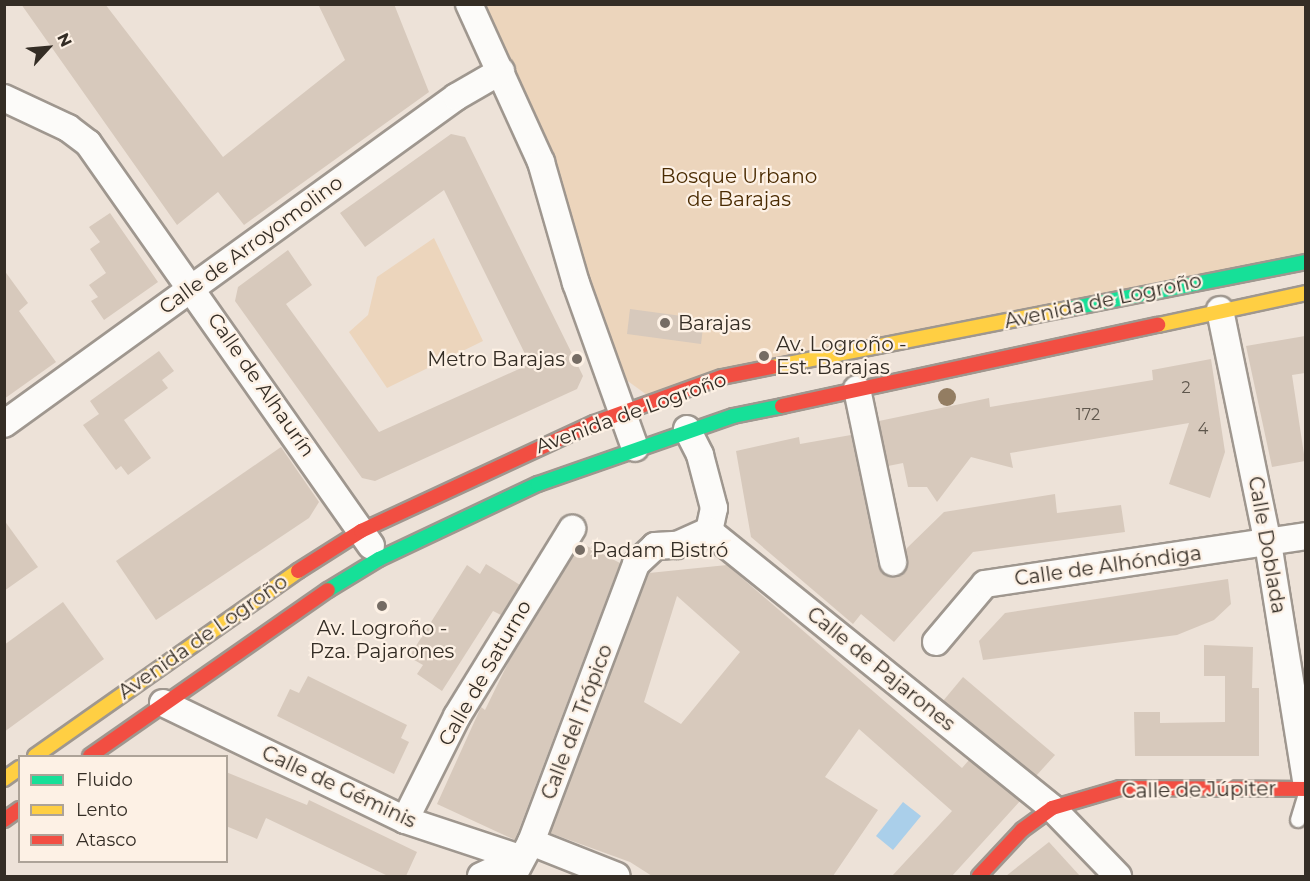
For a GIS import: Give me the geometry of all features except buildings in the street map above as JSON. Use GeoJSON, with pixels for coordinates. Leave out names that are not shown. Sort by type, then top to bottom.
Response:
{"type":"FeatureCollection","features":[{"type":"Feature","properties":{"kind":"main road","name":"Avenida de Logroño"},"geometry":{"type":"LineString","coordinates":[[36,755],[231,615],[361,531],[447,488],[630,432],[722,377],[1305,262]]}},
{"type":"Feature","properties":{"kind":"main road","name":"Avenida de Logroño"},"geometry":{"type":"LineString","coordinates":[[630,432],[687,429],[857,389],[1305,293]]}},
{"type":"Feature","properties":{"kind":"main road","name":"Avenida de Logroño"},"geometry":{"type":"LineString","coordinates":[[91,755],[284,618],[379,559],[583,467]]}},
{"type":"Feature","properties":{"kind":"main road"},"geometry":{"type":"LineString","coordinates":[[4,779],[18,769]]}},
{"type":"Feature","properties":{"kind":"main road","name":"Calle de Júpiter"},"geometry":{"type":"LineString","coordinates":[[979,876],[1022,830],[1052,808],[1120,788],[1305,791]]}},
{"type":"Feature","properties":{"kind":"main road"},"geometry":{"type":"LineString","coordinates":[[4,820],[18,810]]}},
{"type":"Feature","properties":{"kind":"street"},"geometry":{"type":"LineString","coordinates":[[469,4],[541,162],[576,283],[630,432],[599,447],[583,467]]}},
{"type":"Feature","properties":{"kind":"street","name":"Calle de Arroyomolino"},"geometry":{"type":"LineString","coordinates":[[4,424],[456,97],[501,71]]}},
{"type":"Feature","properties":{"kind":"street","name":"Calle de Alhaurín"},"geometry":{"type":"LineString","coordinates":[[4,98],[68,128],[88,143],[192,287],[379,559]]}},
{"type":"Feature","properties":{"kind":"street","name":"Calle Doblada"},"geometry":{"type":"LineString","coordinates":[[1220,310],[1268,543],[1305,782]]}},
{"type":"Feature","properties":{"kind":"street"},"geometry":{"type":"LineString","coordinates":[[857,389],[893,561]]}},
{"type":"Feature","properties":{"kind":"street"},"geometry":{"type":"LineString","coordinates":[[687,429],[700,455],[714,508],[710,531]]}},
{"type":"Feature","properties":{"kind":"street","name":"Calle de Saturno"},"geometry":{"type":"LineString","coordinates":[[405,820],[457,716],[572,529]]}},
{"type":"Feature","properties":{"kind":"street","name":"Calle del Trópico"},"geometry":{"type":"LineString","coordinates":[[521,859],[636,564],[655,546],[677,545],[710,531]]}},
{"type":"Feature","properties":{"kind":"street","name":"Calle de Pajarones"},"geometry":{"type":"LineString","coordinates":[[710,531],[1052,808],[1118,876]]}},
{"type":"Feature","properties":{"kind":"street","name":"Calle de Alhóndiga"},"geometry":{"type":"LineString","coordinates":[[936,642],[985,584],[1305,536]]}},
{"type":"Feature","properties":{"kind":"street","name":"Calle de Géminis"},"geometry":{"type":"LineString","coordinates":[[163,703],[405,820],[521,859],[617,876]]}},
{"type":"Feature","properties":{"kind":"street"},"geometry":{"type":"LineString","coordinates":[[481,876],[521,859]]}},
{"type":"Feature","properties":{"kind":"lane"},"geometry":{"type":"LineString","coordinates":[[1298,820],[1305,791]]}},
{"type":"Feature","properties":{"kind":"green space","name":"Bosque Urbano de Barajas"},"geometry":{"type":"Polygon","coordinates":[[[469,5],[1305,5],[1305,262],[654,400],[607,366],[469,5]]]}},
{"type":"Feature","properties":{"kind":"green space"},"geometry":{"type":"Polygon","coordinates":[[[434,238],[483,341],[387,388],[349,332],[368,315],[377,277],[434,238]]]}},
{"type":"Feature","properties":{"kind":"water"},"geometry":{"type":"Polygon","coordinates":[[[903,802],[921,816],[893,850],[876,836],[903,802]]]}},
{"type":"Feature","properties":{"kind":"traffic: fast"},"geometry":{"type":"LineString","coordinates":[[1068,309],[1306,262]]}},
{"type":"Feature","properties":{"kind":"traffic: fast"},"geometry":{"type":"LineString","coordinates":[[328,590],[379,559],[538,484],[733,416],[782,406]]}},
{"type":"Feature","properties":{"kind":"traffic: slow"},"geometry":{"type":"LineString","coordinates":[[1158,325],[1306,293]]}},
{"type":"Feature","properties":{"kind":"traffic: slow"},"geometry":{"type":"LineString","coordinates":[[772,367],[1068,309]]}},
{"type":"Feature","properties":{"kind":"traffic: slow"},"geometry":{"type":"LineString","coordinates":[[36,755],[298,571]]}},
{"type":"Feature","properties":{"kind":"traffic: slow"},"geometry":{"type":"LineString","coordinates":[[4,779],[18,769]]}},
{"type":"Feature","properties":{"kind":"traffic: jam"},"geometry":{"type":"LineString","coordinates":[[782,406],[1158,325]]}},
{"type":"Feature","properties":{"kind":"traffic: jam"},"geometry":{"type":"LineString","coordinates":[[298,571],[361,531],[594,423],[722,377],[772,367]]}},
{"type":"Feature","properties":{"kind":"traffic: jam"},"geometry":{"type":"LineString","coordinates":[[91,755],[328,590]]}},
{"type":"Feature","properties":{"kind":"traffic: jam"},"geometry":{"type":"LineString","coordinates":[[979,876],[1022,830],[1052,808],[1120,788],[1306,789]]}},
{"type":"Feature","properties":{"kind":"traffic: jam"},"geometry":{"type":"LineString","coordinates":[[4,820],[18,810]]}},
{"type":"Feature","properties":{"kind":"place","name":"Barajas"},"geometry":{"type":"Point","coordinates":[665,323]}},
{"type":"Feature","properties":{"kind":"place","name":"Av. Logroño - Est. Barajas"},"geometry":{"type":"Point","coordinates":[764,356]}},
{"type":"Feature","properties":{"kind":"place","name":"Metro Barajas"},"geometry":{"type":"Point","coordinates":[577,359]}},
{"type":"Feature","properties":{"kind":"place","name":"Padam Bistró"},"geometry":{"type":"Point","coordinates":[580,550]}},
{"type":"Feature","properties":{"kind":"place","name":"Av. Logroño - Pza. Pajarones"},"geometry":{"type":"Point","coordinates":[382,606]}}]}
